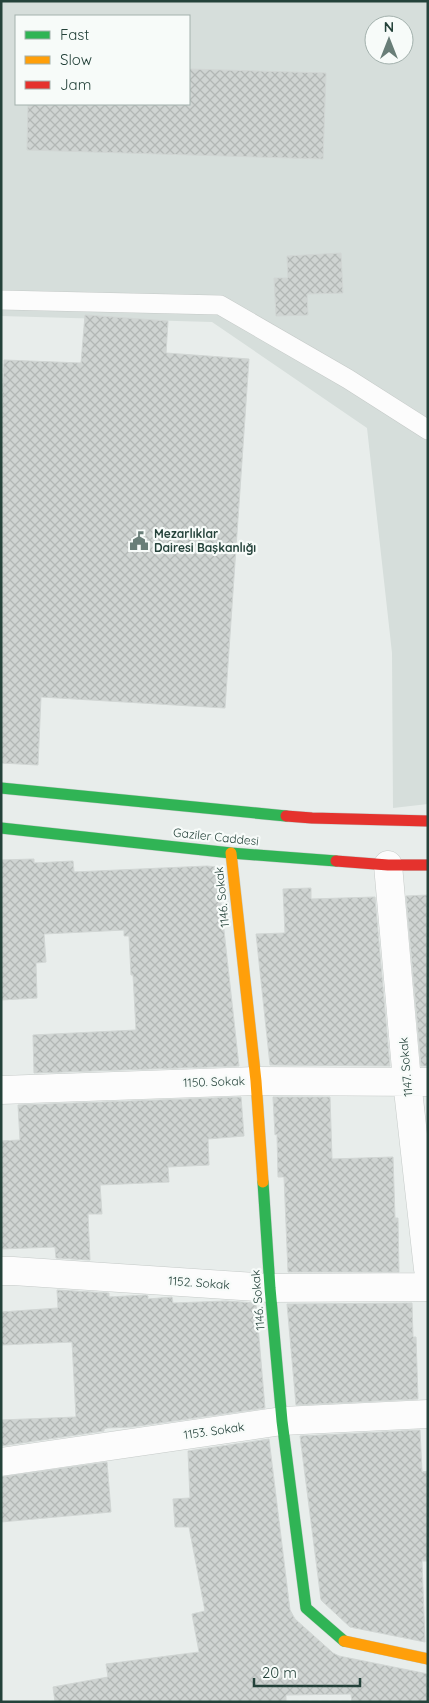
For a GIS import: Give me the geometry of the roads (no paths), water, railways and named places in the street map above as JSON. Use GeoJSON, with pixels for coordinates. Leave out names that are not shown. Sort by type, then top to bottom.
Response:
{"type":"FeatureCollection","features":[{"type":"Feature","properties":{"kind":"street"},"geometry":{"type":"LineString","coordinates":[[1,788],[312,818],[428,821]]}},
{"type":"Feature","properties":{"kind":"street","name":"Gaziler Caddesi"},"geometry":{"type":"LineString","coordinates":[[1,828],[231,853],[388,865],[428,865]]}},
{"type":"Feature","properties":{"kind":"street","name":"1146. Sokak"},"geometry":{"type":"LineString","coordinates":[[231,853],[256,1081],[270,1288],[282,1421],[306,1608],[343,1641],[428,1659]]}},
{"type":"Feature","properties":{"kind":"street","name":"1147. Sokak"},"geometry":{"type":"LineString","coordinates":[[388,865],[417,1082],[428,1269]]}},
{"type":"Feature","properties":{"kind":"street","name":"1150. Sokak"},"geometry":{"type":"LineString","coordinates":[[1,1090],[256,1081],[417,1082]]}},
{"type":"Feature","properties":{"kind":"street","name":"1152. Sokak"},"geometry":{"type":"LineString","coordinates":[[1,1271],[270,1288],[428,1287]]}},
{"type":"Feature","properties":{"kind":"street","name":"1153. Sokak"},"geometry":{"type":"LineString","coordinates":[[1,1462],[282,1421],[428,1414]]}},
{"type":"Feature","properties":{"kind":"lane"},"geometry":{"type":"LineString","coordinates":[[1,300],[220,305],[348,379],[428,430]]}},
{"type":"Feature","properties":{"kind":"place","name":"Mezarlıklar Dairesi Başkanlığı"},"geometry":{"type":"Point","coordinates":[139,541]}}]}
